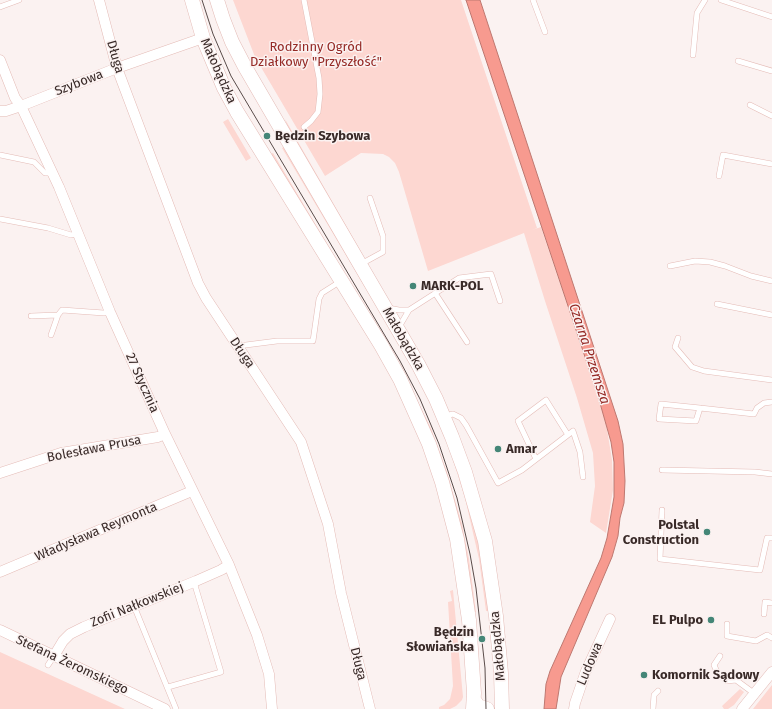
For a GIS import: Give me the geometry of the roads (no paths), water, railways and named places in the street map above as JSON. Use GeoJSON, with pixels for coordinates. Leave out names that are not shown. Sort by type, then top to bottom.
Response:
{"type":"FeatureCollection","features":[{"type":"Feature","properties":{"kind":"street","name":"Długa"},"geometry":{"type":"LineString","coordinates":[[99,0],[117,68],[198,283],[206,298],[301,442],[328,524],[341,593],[370,709]]}},
{"type":"Feature","properties":{"kind":"street","name":"Małobądzka"},"geometry":{"type":"LineString","coordinates":[[192,0],[203,38],[224,88],[237,112],[381,346],[400,379],[429,444],[442,483],[457,539],[467,600],[473,705]]}},
{"type":"Feature","properties":{"kind":"street","name":"Małobądzka"},"geometry":{"type":"LineString","coordinates":[[217,0],[232,42],[245,67],[385,306],[418,364],[444,416],[465,472],[484,541],[496,616],[502,704]]}},
{"type":"Feature","properties":{"kind":"street","name":"Szybowa"},"geometry":{"type":"LineString","coordinates":[[0,111],[6,111],[21,106],[117,68],[203,38]]}},
{"type":"Feature","properties":{"kind":"street","name":"27 Stycznia"},"geometry":{"type":"LineString","coordinates":[[0,60],[15,98],[21,106],[52,173],[110,312],[165,434],[229,565],[257,635],[269,674],[272,709]]}},
{"type":"Feature","properties":{"kind":"street","name":"Bolesława Prusa"},"geometry":{"type":"LineString","coordinates":[[1,469],[61,452],[158,437],[165,434]]}},
{"type":"Feature","properties":{"kind":"street","name":"Władysława Reymonta"},"geometry":{"type":"LineString","coordinates":[[0,572],[192,491]]}},
{"type":"Feature","properties":{"kind":"street","name":"Zofii Nałkowskiej"},"geometry":{"type":"LineString","coordinates":[[51,660],[58,648],[70,634],[194,582],[229,565]]}},
{"type":"Feature","properties":{"kind":"street","name":"Ludowa"},"geometry":{"type":"LineString","coordinates":[[574,709],[574,703],[586,671],[610,619]]}},
{"type":"Feature","properties":{"kind":"street","name":"Stefana Żeromskiego"},"geometry":{"type":"LineString","coordinates":[[0,630],[51,660],[165,709]]}},
{"type":"Feature","properties":{"kind":"street"},"geometry":{"type":"LineString","coordinates":[[742,709],[772,672]]}},
{"type":"Feature","properties":{"kind":"street"},"geometry":{"type":"LineString","coordinates":[[491,709],[502,704]]}},
{"type":"Feature","properties":{"kind":"street"},"geometry":{"type":"LineString","coordinates":[[473,705],[487,709]]}},
{"type":"Feature","properties":{"kind":"lane"},"geometry":{"type":"LineString","coordinates":[[0,7],[19,0]]}},
{"type":"Feature","properties":{"kind":"lane"},"geometry":{"type":"LineString","coordinates":[[304,0],[319,78],[320,94],[318,112],[304,127]]}},
{"type":"Feature","properties":{"kind":"lane"},"geometry":{"type":"LineString","coordinates":[[533,0],[545,32]]}},
{"type":"Feature","properties":{"kind":"lane"},"geometry":{"type":"LineString","coordinates":[[694,55],[697,13],[705,0]]}},
{"type":"Feature","properties":{"kind":"lane"},"geometry":{"type":"LineString","coordinates":[[721,0],[772,16]]}},
{"type":"Feature","properties":{"kind":"lane"},"geometry":{"type":"LineString","coordinates":[[738,61],[772,71]]}},
{"type":"Feature","properties":{"kind":"lane"},"geometry":{"type":"LineString","coordinates":[[750,105],[772,116]]}},
{"type":"Feature","properties":{"kind":"lane"},"geometry":{"type":"LineString","coordinates":[[0,155],[34,162],[45,173],[52,173]]}},
{"type":"Feature","properties":{"kind":"lane"},"geometry":{"type":"LineString","coordinates":[[719,176],[723,155],[772,164]]}},
{"type":"Feature","properties":{"kind":"lane"},"geometry":{"type":"LineString","coordinates":[[360,265],[383,252],[383,236],[370,198]]}},
{"type":"Feature","properties":{"kind":"lane"},"geometry":{"type":"LineString","coordinates":[[0,219],[77,234]]}},
{"type":"Feature","properties":{"kind":"lane"},"geometry":{"type":"LineString","coordinates":[[670,266],[695,261],[710,262],[751,276],[772,281]]}},
{"type":"Feature","properties":{"kind":"lane"},"geometry":{"type":"LineString","coordinates":[[398,330],[400,323],[409,310],[459,278],[491,274],[500,301]]}},
{"type":"Feature","properties":{"kind":"lane"},"geometry":{"type":"LineString","coordinates":[[238,346],[277,341],[313,341],[319,299],[322,293],[341,281]]}},
{"type":"Feature","properties":{"kind":"lane"},"geometry":{"type":"LineString","coordinates":[[435,293],[466,342]]}},
{"type":"Feature","properties":{"kind":"lane"},"geometry":{"type":"LineString","coordinates":[[717,304],[772,315]]}},
{"type":"Feature","properties":{"kind":"lane"},"geometry":{"type":"LineString","coordinates":[[385,306],[392,310],[409,310]]}},
{"type":"Feature","properties":{"kind":"lane"},"geometry":{"type":"LineString","coordinates":[[51,335],[58,315],[62,310],[104,313],[110,312]]}},
{"type":"Feature","properties":{"kind":"lane"},"geometry":{"type":"LineString","coordinates":[[31,316],[58,315]]}},
{"type":"Feature","properties":{"kind":"lane"},"geometry":{"type":"LineString","coordinates":[[678,338],[675,347],[692,367],[704,371],[772,380]]}},
{"type":"Feature","properties":{"kind":"lane"},"geometry":{"type":"LineString","coordinates":[[536,459],[518,421],[546,400],[568,435]]}},
{"type":"Feature","properties":{"kind":"lane"},"geometry":{"type":"LineString","coordinates":[[700,408],[696,421],[659,419],[661,404],[700,408],[754,414],[757,408],[764,403],[772,402]]}},
{"type":"Feature","properties":{"kind":"lane"},"geometry":{"type":"LineString","coordinates":[[444,416],[453,414],[461,418],[498,483],[522,470],[573,431],[580,452],[583,477]]}},
{"type":"Feature","properties":{"kind":"lane"},"geometry":{"type":"LineString","coordinates":[[662,470],[755,472],[772,474]]}},
{"type":"Feature","properties":{"kind":"lane"},"geometry":{"type":"LineString","coordinates":[[662,510],[660,559],[760,570],[767,538],[772,538]]}},
{"type":"Feature","properties":{"kind":"lane"},"geometry":{"type":"LineString","coordinates":[[168,687],[221,672],[194,582]]}},
{"type":"Feature","properties":{"kind":"lane"},"geometry":{"type":"LineString","coordinates":[[764,614],[764,602],[772,603]]}},
{"type":"Feature","properties":{"kind":"lane"},"geometry":{"type":"LineString","coordinates":[[134,606],[176,709]]}},
{"type":"Feature","properties":{"kind":"lane"},"geometry":{"type":"LineString","coordinates":[[727,624],[728,636],[756,641],[767,635],[772,638]]}},
{"type":"Feature","properties":{"kind":"lane"},"geometry":{"type":"LineString","coordinates":[[720,656],[714,665],[717,672],[727,681],[736,680],[755,694]]}},
{"type":"Feature","properties":{"kind":"lane"},"geometry":{"type":"LineString","coordinates":[[653,709],[654,695],[658,691]]}},
{"type":"Feature","properties":{"kind":"water","name":"Czarna Przemsza"},"geometry":{"type":"Polygon","coordinates":[[[466,0],[480,0],[618,421],[623,444],[625,481],[624,503],[620,518],[618,536],[612,557],[561,677],[556,709],[544,709],[546,684],[550,671],[601,558],[607,538],[614,497],[614,462],[611,442],[598,396],[466,0]]]}},
{"type":"Feature","properties":{"kind":"tram line"},"geometry":{"type":"LineString","coordinates":[[202,0],[213,34],[231,76],[400,361],[420,399],[439,444],[457,498],[470,554],[476,588],[485,668],[486,709]]}},
{"type":"Feature","properties":{"kind":"place","name":"Będzin Szybowa"},"geometry":{"type":"Point","coordinates":[267,136]}},
{"type":"Feature","properties":{"kind":"place","name":"MARK-POL"},"geometry":{"type":"Point","coordinates":[413,286]}},
{"type":"Feature","properties":{"kind":"place","name":"Amar"},"geometry":{"type":"Point","coordinates":[498,449]}},
{"type":"Feature","properties":{"kind":"place","name":"Polstal Construction"},"geometry":{"type":"Point","coordinates":[707,532]}},
{"type":"Feature","properties":{"kind":"place","name":"EL Pulpo"},"geometry":{"type":"Point","coordinates":[711,620]}},
{"type":"Feature","properties":{"kind":"place","name":"Będzin Słowiańska"},"geometry":{"type":"Point","coordinates":[482,639]}},
{"type":"Feature","properties":{"kind":"place","name":"Komornik Sądowy"},"geometry":{"type":"Point","coordinates":[644,675]}},
{"type":"Feature","properties":{"kind":"park label","name":"Rodzinny Ogród Działkowy \"Przyszłość\""},"geometry":{"type":"Point","coordinates":[316,54]}}]}
